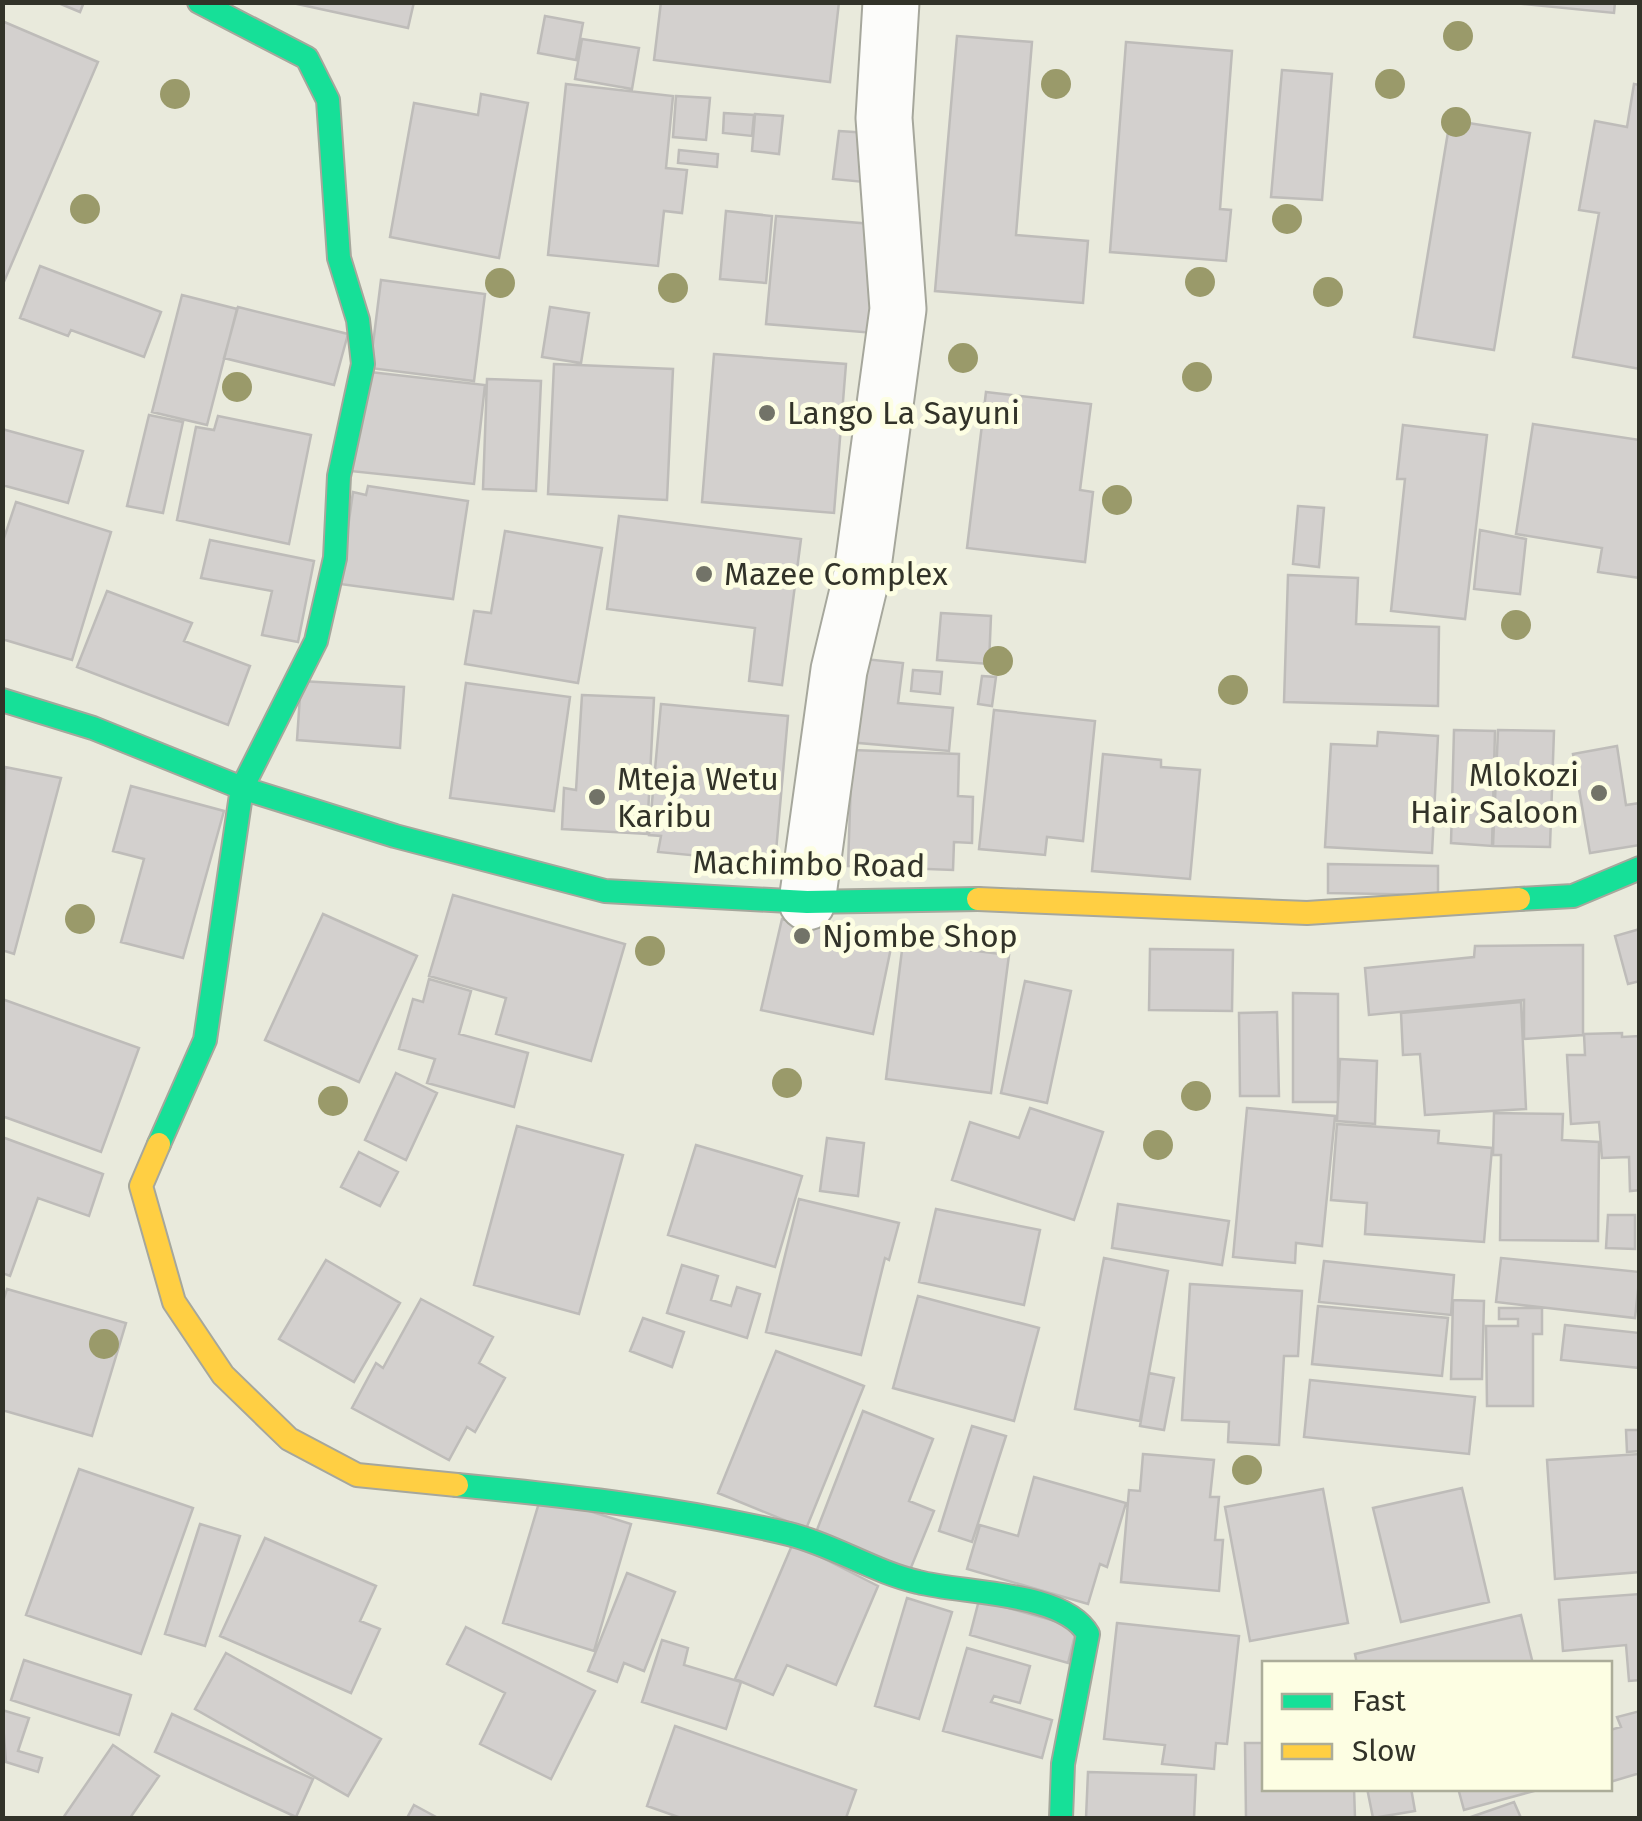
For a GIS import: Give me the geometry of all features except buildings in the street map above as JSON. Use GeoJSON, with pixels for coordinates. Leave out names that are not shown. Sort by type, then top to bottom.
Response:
{"type":"FeatureCollection","features":[{"type":"Feature","properties":{"kind":"street"},"geometry":{"type":"LineString","coordinates":[[199,2],[306,58],[328,100],[339,258],[363,343],[363,364],[339,476],[335,558],[316,641],[242,788],[205,1040],[141,1186],[174,1302],[223,1375],[288,1439],[357,1474],[613,1500],[792,1534],[916,1582],[1049,1605],[1080,1620],[1088,1634],[1063,1764],[1061,1818]]}},
{"type":"Feature","properties":{"kind":"street"},"geometry":{"type":"LineString","coordinates":[[807,902],[839,670],[862,574],[898,309],[884,118],[891,2]]}},
{"type":"Feature","properties":{"kind":"street","name":"Machimbo Road"},"geometry":{"type":"LineString","coordinates":[[2,700],[94,728],[242,788],[395,836],[604,891],[807,902],[948,897],[1307,913],[1573,896],[1640,868]]}},
{"type":"Feature","properties":{"kind":"traffic: fast"},"geometry":{"type":"LineString","coordinates":[[159,1144],[205,1040],[242,788],[316,641],[335,558],[339,476],[363,364],[358,320],[339,258],[328,100],[307,58],[199,2]]}},
{"type":"Feature","properties":{"kind":"traffic: fast"},"geometry":{"type":"LineString","coordinates":[[2,700],[93,728],[242,788],[395,836],[605,891],[807,902],[978,899]]}},
{"type":"Feature","properties":{"kind":"traffic: fast"},"geometry":{"type":"LineString","coordinates":[[1519,899],[1573,896],[1640,868]]}},
{"type":"Feature","properties":{"kind":"traffic: fast"},"geometry":{"type":"LineString","coordinates":[[457,1485],[624,1504],[748,1525],[806,1539],[918,1582],[1011,1596],[1057,1609],[1088,1634],[1063,1764],[1061,1818]]}},
{"type":"Feature","properties":{"kind":"traffic: slow"},"geometry":{"type":"LineString","coordinates":[[978,899],[1307,913],[1519,899]]}},
{"type":"Feature","properties":{"kind":"traffic: slow"},"geometry":{"type":"LineString","coordinates":[[159,1144],[141,1186],[174,1302],[223,1375],[289,1439],[357,1475],[457,1485]]}},
{"type":"Feature","properties":{"kind":"place","name":"Lango La Sayuni"},"geometry":{"type":"Point","coordinates":[767,413]}},
{"type":"Feature","properties":{"kind":"place","name":"Mazee Complex"},"geometry":{"type":"Point","coordinates":[704,574]}},
{"type":"Feature","properties":{"kind":"place","name":"Mlokozi Hair Saloon"},"geometry":{"type":"Point","coordinates":[1599,793]}},
{"type":"Feature","properties":{"kind":"place","name":"Mteja Wetu Karibu"},"geometry":{"type":"Point","coordinates":[597,797]}},
{"type":"Feature","properties":{"kind":"place","name":"Njombe Shop"},"geometry":{"type":"Point","coordinates":[802,936]}}]}
